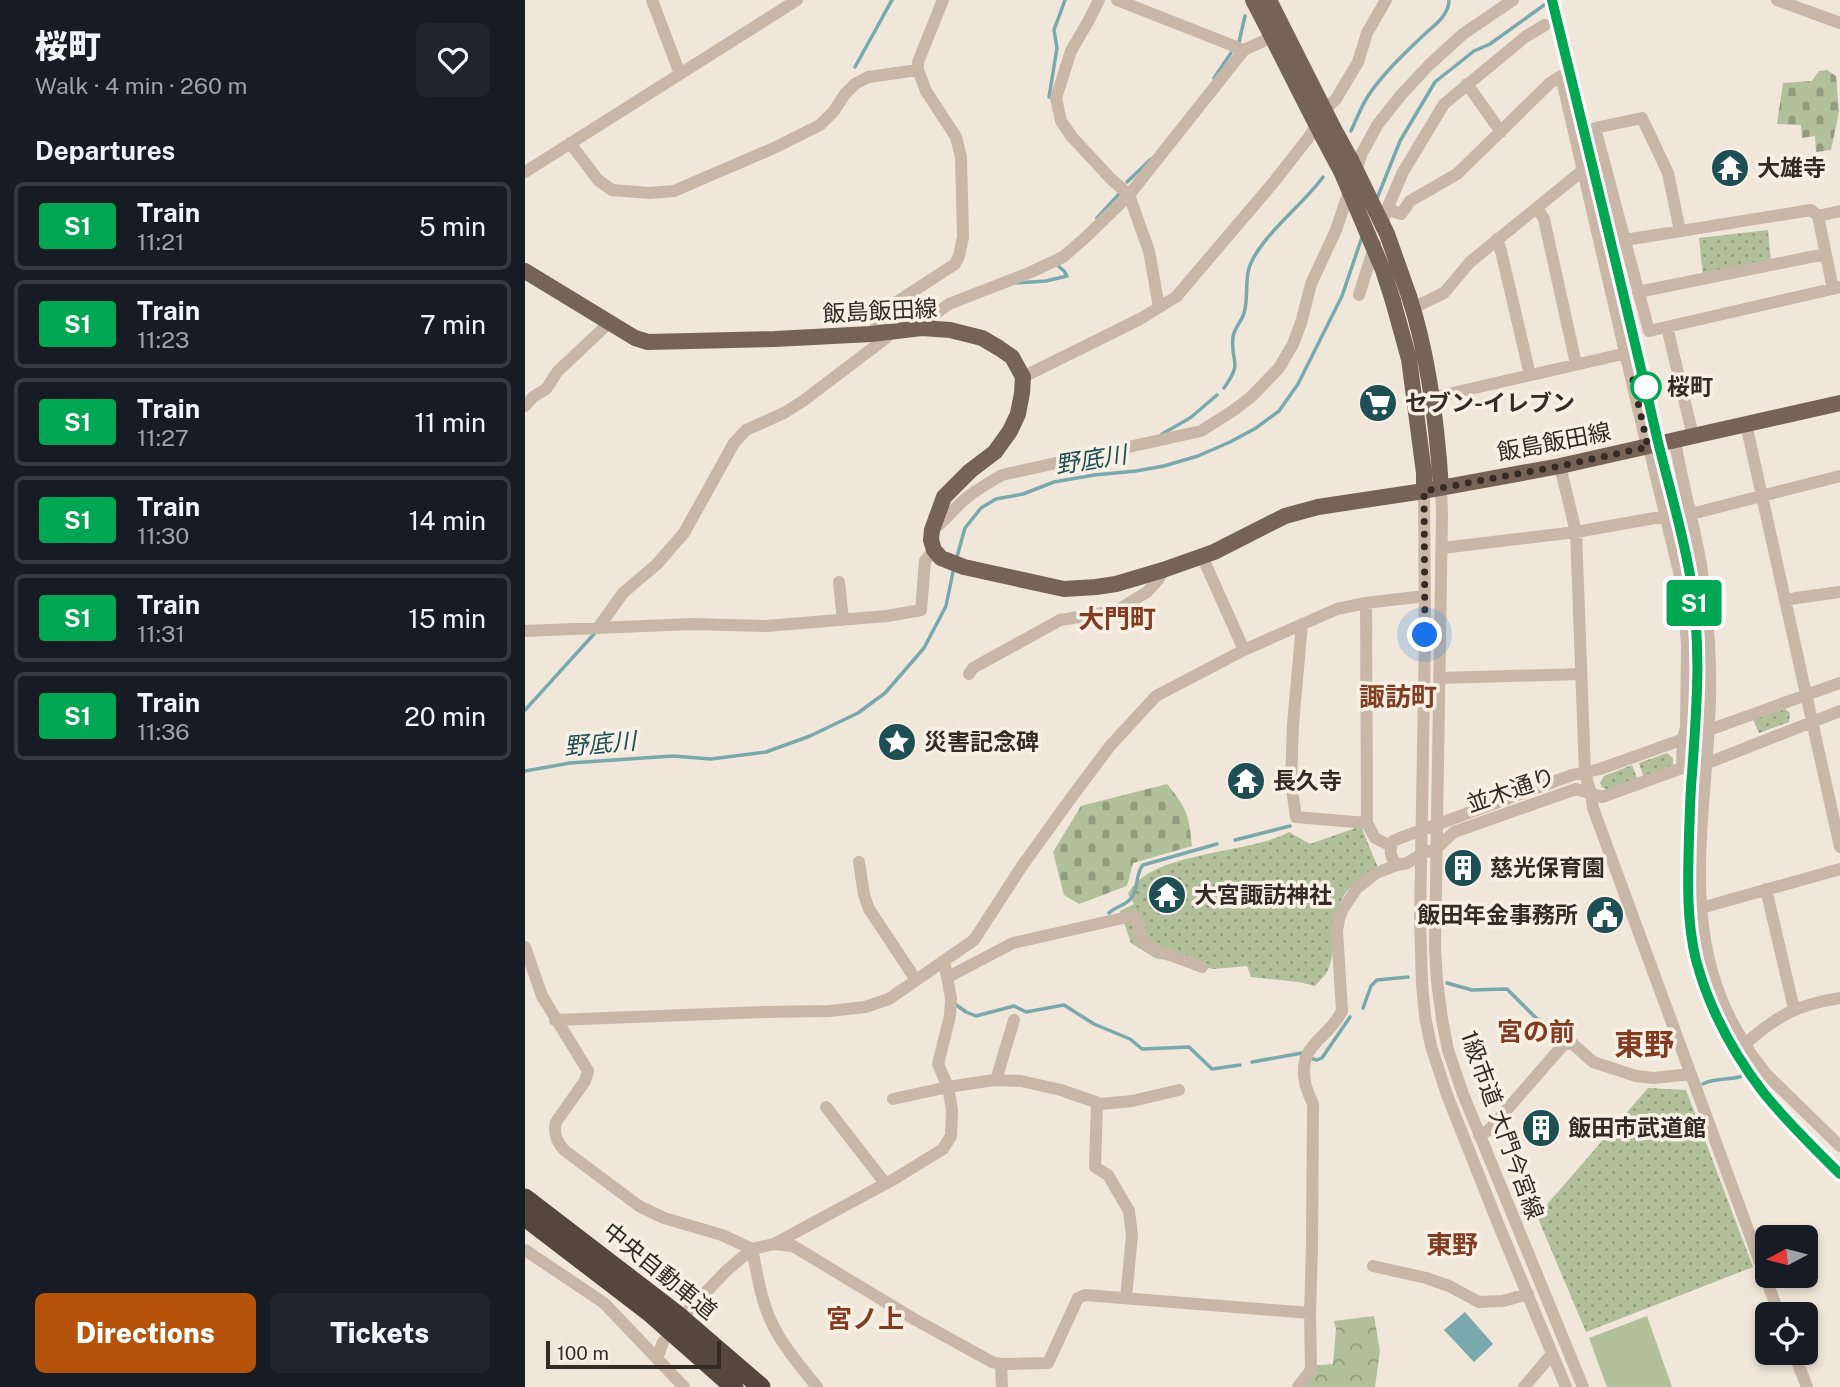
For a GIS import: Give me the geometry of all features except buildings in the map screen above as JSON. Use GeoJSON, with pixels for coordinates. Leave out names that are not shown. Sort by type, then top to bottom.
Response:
{"type":"FeatureCollection","features":[{"type":"Feature","properties":{"kind":"highway","name":"中央自動車道"},"geometry":{"type":"LineString","coordinates":[[525,1198],[675,1313],[761,1387]]}},
{"type":"Feature","properties":{"kind":"highway","name":"中央自動車道"},"geometry":{"type":"LineString","coordinates":[[525,1217],[649,1312],[734,1387]]}},
{"type":"Feature","properties":{"kind":"main road"},"geometry":{"type":"LineString","coordinates":[[1253,0],[1315,125],[1346,166]]}},
{"type":"Feature","properties":{"kind":"main road"},"geometry":{"type":"LineString","coordinates":[[1269,0],[1325,110],[1379,260],[1405,302],[1424,352],[1431,398],[1432,489]]}},
{"type":"Feature","properties":{"kind":"main road","name":"飯島飯田線"},"geometry":{"type":"LineString","coordinates":[[525,271],[635,338],[648,342],[775,339],[871,334],[922,328],[950,330],[982,338],[1012,357],[1023,377]]}},
{"type":"Feature","properties":{"kind":"main road"},"geometry":{"type":"LineString","coordinates":[[1405,302],[1409,359],[1424,473],[1432,489]]}},
{"type":"Feature","properties":{"kind":"main road"},"geometry":{"type":"LineString","coordinates":[[938,554],[931,540],[932,530],[944,496],[995,452],[1010,431],[1018,414],[1023,377]]}},
{"type":"Feature","properties":{"kind":"main road","name":"飯島飯田線"},"geometry":{"type":"LineString","coordinates":[[938,554],[964,568],[1064,589],[1106,585],[1163,570],[1202,556],[1285,516],[1560,466],[1840,403]]}},
{"type":"Feature","properties":{"kind":"street"},"geometry":{"type":"LineString","coordinates":[[652,0],[680,74]]}},
{"type":"Feature","properties":{"kind":"street"},"geometry":{"type":"LineString","coordinates":[[525,172],[797,0]]}},
{"type":"Feature","properties":{"kind":"street"},"geometry":{"type":"LineString","coordinates":[[871,334],[890,307],[955,264],[959,256],[963,237],[961,157],[956,137],[926,90],[918,70],[918,62],[943,0]]}},
{"type":"Feature","properties":{"kind":"street"},"geometry":{"type":"LineString","coordinates":[[1098,0],[1071,51],[1055,98],[1061,121],[1072,137],[1129,195],[1149,251],[1159,307]]}},
{"type":"Feature","properties":{"kind":"street"},"geometry":{"type":"LineString","coordinates":[[1117,0],[1244,50]]}},
{"type":"Feature","properties":{"kind":"street"},"geometry":{"type":"LineString","coordinates":[[1023,377],[1176,298],[1273,183],[1309,137],[1325,110],[1336,99],[1358,62],[1367,33],[1386,0]]}},
{"type":"Feature","properties":{"kind":"street"},"geometry":{"type":"LineString","coordinates":[[932,530],[945,522],[964,500],[1002,475],[1201,431],[1251,397],[1279,368],[1293,344],[1311,284],[1336,230],[1362,153],[1378,124],[1429,65],[1463,34],[1513,0]]}},
{"type":"Feature","properties":{"kind":"street"},"geometry":{"type":"LineString","coordinates":[[1783,1],[1840,23]]}},
{"type":"Feature","properties":{"kind":"street"},"geometry":{"type":"LineString","coordinates":[[1359,295],[1387,209],[1403,172],[1444,104],[1525,37],[1545,25]]}},
{"type":"Feature","properties":{"kind":"street"},"geometry":{"type":"LineString","coordinates":[[922,328],[925,322],[949,304],[1063,257],[1129,195],[1244,50],[1272,37]]}},
{"type":"Feature","properties":{"kind":"street"},"geometry":{"type":"LineString","coordinates":[[570,143],[598,180],[611,190],[650,193],[674,191],[820,125],[834,111],[845,94],[868,76],[918,70]]}},
{"type":"Feature","properties":{"kind":"street"},"geometry":{"type":"LineString","coordinates":[[1387,209],[1401,214],[1410,201],[1457,174],[1561,76],[1681,580],[1687,644],[1686,727],[1682,768]]}},
{"type":"Feature","properties":{"kind":"street"},"geometry":{"type":"LineString","coordinates":[[1467,84],[1501,132]]}},
{"type":"Feature","properties":{"kind":"street"},"geometry":{"type":"LineString","coordinates":[[1625,240],[1811,210],[1818,216],[1825,254],[1837,288],[1649,331],[1595,128],[1642,118],[1668,173],[1680,231]]}},
{"type":"Feature","properties":{"kind":"street"},"geometry":{"type":"LineString","coordinates":[[1405,302],[1444,293],[1470,262],[1583,171]]}},
{"type":"Feature","properties":{"kind":"street"},"geometry":{"type":"LineString","coordinates":[[1537,208],[1544,219],[1576,364]]}},
{"type":"Feature","properties":{"kind":"street"},"geometry":{"type":"LineString","coordinates":[[1818,216],[1840,211]]}},
{"type":"Feature","properties":{"kind":"street"},"geometry":{"type":"LineString","coordinates":[[1497,239],[1530,375]]}},
{"type":"Feature","properties":{"kind":"street"},"geometry":{"type":"LineString","coordinates":[[1639,292],[1825,254]]}},
{"type":"Feature","properties":{"kind":"street"},"geometry":{"type":"LineString","coordinates":[[525,406],[546,389],[558,371],[610,322]]}},
{"type":"Feature","properties":{"kind":"street"},"geometry":{"type":"LineString","coordinates":[[1667,327],[1693,436]]}},
{"type":"Feature","properties":{"kind":"street"},"geometry":{"type":"LineString","coordinates":[[598,628],[623,593],[656,564],[685,532],[734,443],[746,430],[803,401],[886,338],[891,331]]}},
{"type":"Feature","properties":{"kind":"street"},"geometry":{"type":"LineString","coordinates":[[1431,398],[1627,353]]}},
{"type":"Feature","properties":{"kind":"street"},"geometry":{"type":"LineString","coordinates":[[1745,424],[1840,847]]}},
{"type":"Feature","properties":{"kind":"street"},"geometry":{"type":"LineString","coordinates":[[1675,441],[1701,564],[1707,608],[1710,718],[1699,857],[1703,930],[1713,979],[1725,1009],[1750,1054],[1766,1074],[1840,1146]]}},
{"type":"Feature","properties":{"kind":"street"},"geometry":{"type":"LineString","coordinates":[[1560,466],[1576,532],[1585,773],[1593,808],[1775,1302]]}},
{"type":"Feature","properties":{"kind":"street"},"geometry":{"type":"LineString","coordinates":[[1691,514],[1840,477]]}},
{"type":"Feature","properties":{"kind":"street"},"geometry":{"type":"LineString","coordinates":[[1432,489],[1424,596],[1420,919],[1425,1016],[1431,1046],[1447,1095],[1566,1387]]}},
{"type":"Feature","properties":{"kind":"street","name":"1級市道 大門今宮線"},"geometry":{"type":"LineString","coordinates":[[1432,489],[1442,548],[1435,935],[1439,998],[1448,1050],[1479,1135],[1583,1387]]}},
{"type":"Feature","properties":{"kind":"street"},"geometry":{"type":"LineString","coordinates":[[1442,548],[1576,532],[1666,516]]}},
{"type":"Feature","properties":{"kind":"street"},"geometry":{"type":"LineString","coordinates":[[525,631],[693,624],[766,626],[887,616],[921,610],[925,561],[938,554]]}},
{"type":"Feature","properties":{"kind":"street"},"geometry":{"type":"LineString","coordinates":[[1202,556],[1244,650]]}},
{"type":"Feature","properties":{"kind":"street"},"geometry":{"type":"LineString","coordinates":[[969,674],[973,668],[1060,620],[1116,611],[1147,592],[1159,580],[1163,570]]}},
{"type":"Feature","properties":{"kind":"street"},"geometry":{"type":"LineString","coordinates":[[839,582],[843,620]]}},
{"type":"Feature","properties":{"kind":"street"},"geometry":{"type":"LineString","coordinates":[[1785,601],[1796,597],[1840,592]]}},
{"type":"Feature","properties":{"kind":"street"},"geometry":{"type":"LineString","coordinates":[[555,1020],[850,1010],[888,999],[974,940],[1022,866],[1071,798],[1110,746],[1156,696],[1244,650],[1337,609],[1424,596]]}},
{"type":"Feature","properties":{"kind":"street"},"geometry":{"type":"LineString","coordinates":[[1366,603],[1367,823],[1375,838],[1391,846],[1391,859],[1397,865]]}},
{"type":"Feature","properties":{"kind":"street"},"geometry":{"type":"LineString","coordinates":[[1302,624],[1291,782],[1296,817],[1367,823]]}},
{"type":"Feature","properties":{"kind":"street"},"geometry":{"type":"LineString","coordinates":[[1441,678],[1581,674]]}},
{"type":"Feature","properties":{"kind":"street","name":"並木通り"},"geometry":{"type":"LineString","coordinates":[[1391,846],[1393,841],[1454,816],[1572,775],[1600,769],[1840,683]]}},
{"type":"Feature","properties":{"kind":"street","name":"並木通り"},"geometry":{"type":"LineString","coordinates":[[1298,1387],[1311,1370],[1313,1104],[1305,1085],[1304,1066],[1307,1052],[1336,1022],[1342,1011],[1337,931],[1343,909],[1357,888],[1376,873],[1408,863],[1437,848],[1454,832],[1576,789],[1602,797],[1682,768],[1705,764],[1840,711]]}},
{"type":"Feature","properties":{"kind":"street"},"geometry":{"type":"LineString","coordinates":[[859,862],[869,909],[916,980]]}},
{"type":"Feature","properties":{"kind":"street"},"geometry":{"type":"LineString","coordinates":[[1701,908],[1840,869]]}},
{"type":"Feature","properties":{"kind":"street"},"geometry":{"type":"LineString","coordinates":[[1766,889],[1794,1009]]}},
{"type":"Feature","properties":{"kind":"street"},"geometry":{"type":"LineString","coordinates":[[948,978],[1013,943],[1132,916],[1136,918],[1143,940],[1151,948],[1202,967]]}},
{"type":"Feature","properties":{"kind":"street"},"geometry":{"type":"LineString","coordinates":[[525,947],[542,996],[588,1070],[585,1081],[556,1122],[556,1137],[564,1150],[639,1206],[664,1218],[722,1235],[752,1250]]}},
{"type":"Feature","properties":{"kind":"street"},"geometry":{"type":"LineString","coordinates":[[688,1311],[726,1271],[752,1250],[774,1244],[943,1149],[951,1136],[952,1110],[948,1087],[938,1065],[950,1016],[951,998],[944,961]]}},
{"type":"Feature","properties":{"kind":"street"},"geometry":{"type":"LineString","coordinates":[[1745,1044],[1766,1026],[1794,1009],[1840,998]]}},
{"type":"Feature","properties":{"kind":"street"},"geometry":{"type":"LineString","coordinates":[[996,1080],[1014,1020]]}},
{"type":"Feature","properties":{"kind":"street"},"geometry":{"type":"LineString","coordinates":[[1479,1135],[1489,1130],[1565,1044],[1573,1044],[1601,1066],[1636,1076],[1654,1078],[1691,1074]]}},
{"type":"Feature","properties":{"kind":"street"},"geometry":{"type":"LineString","coordinates":[[893,1099],[996,1080],[1021,1081],[1061,1090],[1101,1104],[1131,1101],[1179,1090]]}},
{"type":"Feature","properties":{"kind":"street"},"geometry":{"type":"LineString","coordinates":[[1097,1102],[1095,1167],[1108,1175],[1129,1211],[1131,1223],[1126,1298]]}},
{"type":"Feature","properties":{"kind":"street"},"geometry":{"type":"LineString","coordinates":[[826,1107],[885,1183]]}},
{"type":"Feature","properties":{"kind":"street"},"geometry":{"type":"LineString","coordinates":[[774,1244],[793,1246],[914,1319],[992,1362],[1001,1364],[1048,1363],[1078,1298],[1085,1295],[1310,1313]]}},
{"type":"Feature","properties":{"kind":"street"},"geometry":{"type":"LineString","coordinates":[[525,1250],[604,1303],[684,1387]]}},
{"type":"Feature","properties":{"kind":"street"},"geometry":{"type":"LineString","coordinates":[[752,1250],[770,1318],[790,1352],[817,1387]]}},
{"type":"Feature","properties":{"kind":"street"},"geometry":{"type":"LineString","coordinates":[[1373,1266],[1426,1278],[1449,1286],[1479,1302],[1503,1301],[1528,1294]]}},
{"type":"Feature","properties":{"kind":"street"},"geometry":{"type":"LineString","coordinates":[[657,1359],[663,1342]]}},
{"type":"Feature","properties":{"kind":"street"},"geometry":{"type":"LineString","coordinates":[[1524,1387],[1552,1354]]}},
{"type":"Feature","properties":{"kind":"street"},"geometry":{"type":"LineString","coordinates":[[1001,1364],[1002,1387]]}},
{"type":"Feature","properties":{"kind":"street"},"geometry":{"type":"LineString","coordinates":[[1799,1365],[1807,1387]]}},
{"type":"Feature","properties":{"kind":"green space"},"geometry":{"type":"Polygon","coordinates":[[[1827,70],[1836,76],[1839,112],[1831,150],[1816,152],[1815,136],[1802,138],[1801,125],[1777,124],[1783,83],[1812,81],[1819,71],[1827,70]]]}},
{"type":"Feature","properties":{"kind":"green space"},"geometry":{"type":"Polygon","coordinates":[[[1768,230],[1771,262],[1703,276],[1699,238],[1768,230]]]}},
{"type":"Feature","properties":{"kind":"green space"},"geometry":{"type":"Polygon","coordinates":[[[1785,709],[1790,713],[1789,722],[1759,733],[1753,719],[1785,709]]]}},
{"type":"Feature","properties":{"kind":"green space"},"geometry":{"type":"Polygon","coordinates":[[[1667,753],[1673,758],[1673,765],[1644,778],[1639,763],[1667,753]]]}},
{"type":"Feature","properties":{"kind":"green space"},"geometry":{"type":"Polygon","coordinates":[[[1632,765],[1638,780],[1608,790],[1602,787],[1600,783],[1604,776],[1632,765]]]}},
{"type":"Feature","properties":{"kind":"green space"},"geometry":{"type":"Polygon","coordinates":[[[1167,784],[1186,812],[1192,846],[1133,863],[1127,886],[1079,904],[1064,895],[1053,852],[1081,806],[1167,784]]]}},
{"type":"Feature","properties":{"kind":"green space"},"geometry":{"type":"Polygon","coordinates":[[[1361,826],[1378,868],[1355,883],[1344,895],[1337,912],[1331,961],[1327,972],[1315,986],[1251,977],[1247,966],[1214,969],[1155,958],[1131,943],[1120,911],[1134,904],[1128,894],[1140,880],[1157,869],[1289,832],[1310,844],[1361,826]]]}},
{"type":"Feature","properties":{"kind":"green space"},"geometry":{"type":"Polygon","coordinates":[[[1648,1088],[1686,1090],[1753,1267],[1586,1332],[1537,1216],[1648,1088]]]}},
{"type":"Feature","properties":{"kind":"green space"},"geometry":{"type":"Polygon","coordinates":[[[1374,1316],[1380,1351],[1375,1387],[1300,1387],[1307,1366],[1333,1364],[1336,1329],[1334,1321],[1374,1316]]]}},
{"type":"Feature","properties":{"kind":"green space"},"geometry":{"type":"Polygon","coordinates":[[[1647,1316],[1672,1387],[1607,1387],[1589,1338],[1647,1316]]]}},
{"type":"Feature","properties":{"kind":"water"},"geometry":{"type":"Polygon","coordinates":[[[1465,1312],[1493,1344],[1474,1362],[1444,1330],[1465,1312]]]}},
{"type":"Feature","properties":{"kind":"waterway"},"geometry":{"type":"LineString","coordinates":[[855,67],[892,0]]}},
{"type":"Feature","properties":{"kind":"waterway"},"geometry":{"type":"LineString","coordinates":[[1049,97],[1057,48],[1054,30],[1065,0]]}},
{"type":"Feature","properties":{"kind":"waterway"},"geometry":{"type":"LineString","coordinates":[[1351,131],[1368,96],[1396,62],[1442,17],[1449,0]]}},
{"type":"Feature","properties":{"kind":"waterway","name":"野底川"},"geometry":{"type":"LineString","coordinates":[[1376,201],[1400,141],[1435,82],[1474,51],[1490,44],[1551,0]]}},
{"type":"Feature","properties":{"kind":"waterway"},"geometry":{"type":"LineString","coordinates":[[1239,42],[1245,16]]}},
{"type":"Feature","properties":{"kind":"waterway"},"geometry":{"type":"LineString","coordinates":[[1214,78],[1231,53]]}},
{"type":"Feature","properties":{"kind":"waterway"},"geometry":{"type":"LineString","coordinates":[[1127,182],[1151,159]]}},
{"type":"Feature","properties":{"kind":"waterway"},"geometry":{"type":"LineString","coordinates":[[1224,388],[1235,367],[1233,337],[1243,316],[1250,265],[1264,242],[1323,177]]}},
{"type":"Feature","properties":{"kind":"waterway"},"geometry":{"type":"LineString","coordinates":[[1097,218],[1120,193]]}},
{"type":"Feature","properties":{"kind":"waterway","name":"野底川"},"geometry":{"type":"LineString","coordinates":[[956,560],[965,528],[981,508],[996,499],[1023,494],[1054,482],[1164,466],[1198,456],[1256,428],[1279,411],[1298,384],[1342,296],[1362,237]]}},
{"type":"Feature","properties":{"kind":"waterway"},"geometry":{"type":"LineString","coordinates":[[1016,283],[1067,276],[1057,265]]}},
{"type":"Feature","properties":{"kind":"waterway"},"geometry":{"type":"LineString","coordinates":[[1162,434],[1190,418],[1217,395]]}},
{"type":"Feature","properties":{"kind":"waterway","name":"野底川"},"geometry":{"type":"LineString","coordinates":[[525,771],[570,763],[673,756],[711,759],[766,752],[810,736],[858,713],[885,693],[924,648],[946,606],[954,567]]}},
{"type":"Feature","properties":{"kind":"waterway"},"geometry":{"type":"LineString","coordinates":[[525,710],[594,634]]}},
{"type":"Feature","properties":{"kind":"waterway"},"geometry":{"type":"LineString","coordinates":[[1235,840],[1290,826]]}},
{"type":"Feature","properties":{"kind":"waterway"},"geometry":{"type":"LineString","coordinates":[[1109,913],[1132,897],[1143,865],[1217,844]]}},
{"type":"Feature","properties":{"kind":"waterway"},"geometry":{"type":"LineString","coordinates":[[1363,1008],[1371,986],[1377,980],[1408,977]]}},
{"type":"Feature","properties":{"kind":"waterway"},"geometry":{"type":"LineString","coordinates":[[1447,983],[1472,990],[1507,989],[1536,1018],[1555,1028]]}},
{"type":"Feature","properties":{"kind":"waterway"},"geometry":{"type":"LineString","coordinates":[[955,1004],[976,1016],[1014,1006],[1026,1012],[1064,1005],[1094,1024],[1130,1039],[1142,1049],[1189,1047],[1212,1069],[1240,1065]]}},
{"type":"Feature","properties":{"kind":"waterway"},"geometry":{"type":"LineString","coordinates":[[1313,1059],[1322,1058],[1350,1017]]}},
{"type":"Feature","properties":{"kind":"waterway"},"geometry":{"type":"LineString","coordinates":[[1252,1062],[1302,1053]]}},
{"type":"Feature","properties":{"kind":"waterway"},"geometry":{"type":"LineString","coordinates":[[1749,1072],[1753,1069]]}},
{"type":"Feature","properties":{"kind":"waterway"},"geometry":{"type":"LineString","coordinates":[[1703,1084],[1747,1074]]}},
{"type":"Feature","properties":{"kind":"railway"},"geometry":{"type":"LineString","coordinates":[[1553,0],[1684,540],[1692,586],[1698,682],[1688,896],[1696,959],[1717,1018],[1748,1072],[1765,1096],[1840,1174]]}},
{"type":"Feature","properties":{"kind":"train","name":"S1"},"geometry":{"type":"LineString","coordinates":[[1552,0],[1692,586],[1698,682],[1688,896],[1696,959],[1717,1018],[1748,1072],[1765,1096],[1840,1174]]}},
{"type":"Feature","properties":{"kind":"place","name":"大雄寺"},"geometry":{"type":"Point","coordinates":[1730,168]}},
{"type":"Feature","properties":{"kind":"place","name":"桜町"},"geometry":{"type":"Point","coordinates":[1646,387]}},
{"type":"Feature","properties":{"kind":"place","name":"セブン-イレブン"},"geometry":{"type":"Point","coordinates":[1378,403]}},
{"type":"Feature","properties":{"kind":"place","name":"災害記念碑"},"geometry":{"type":"Point","coordinates":[897,742]}},
{"type":"Feature","properties":{"kind":"place","name":"長久寺"},"geometry":{"type":"Point","coordinates":[1246,781]}},
{"type":"Feature","properties":{"kind":"place","name":"慈光保育園"},"geometry":{"type":"Point","coordinates":[1463,868]}},
{"type":"Feature","properties":{"kind":"place","name":"大宮諏訪神社"},"geometry":{"type":"Point","coordinates":[1167,895]}},
{"type":"Feature","properties":{"kind":"place","name":"飯田年金事務所"},"geometry":{"type":"Point","coordinates":[1605,915]}},
{"type":"Feature","properties":{"kind":"place","name":"飯田市武道館"},"geometry":{"type":"Point","coordinates":[1541,1128]}},
{"type":"Feature","properties":{"kind":"district","name":"大門町"},"geometry":{"type":"Point","coordinates":[1117,619]}},
{"type":"Feature","properties":{"kind":"district","name":"諏訪町"},"geometry":{"type":"Point","coordinates":[1398,697]}},
{"type":"Feature","properties":{"kind":"district","name":"宮の前"},"geometry":{"type":"Point","coordinates":[1536,1032]}},
{"type":"Feature","properties":{"kind":"district","name":"東野"},"geometry":{"type":"Point","coordinates":[1644,1045]}},
{"type":"Feature","properties":{"kind":"district","name":"東野"},"geometry":{"type":"Point","coordinates":[1452,1245]}},
{"type":"Feature","properties":{"kind":"district","name":"宮ノ上"},"geometry":{"type":"Point","coordinates":[865,1319]}},
{"type":"Feature","properties":{"kind":"route"},"geometry":{"type":"LineString","coordinates":[[1425,635],[1424,491],[1648,447],[1633,380],[1646,387]]}}]}
